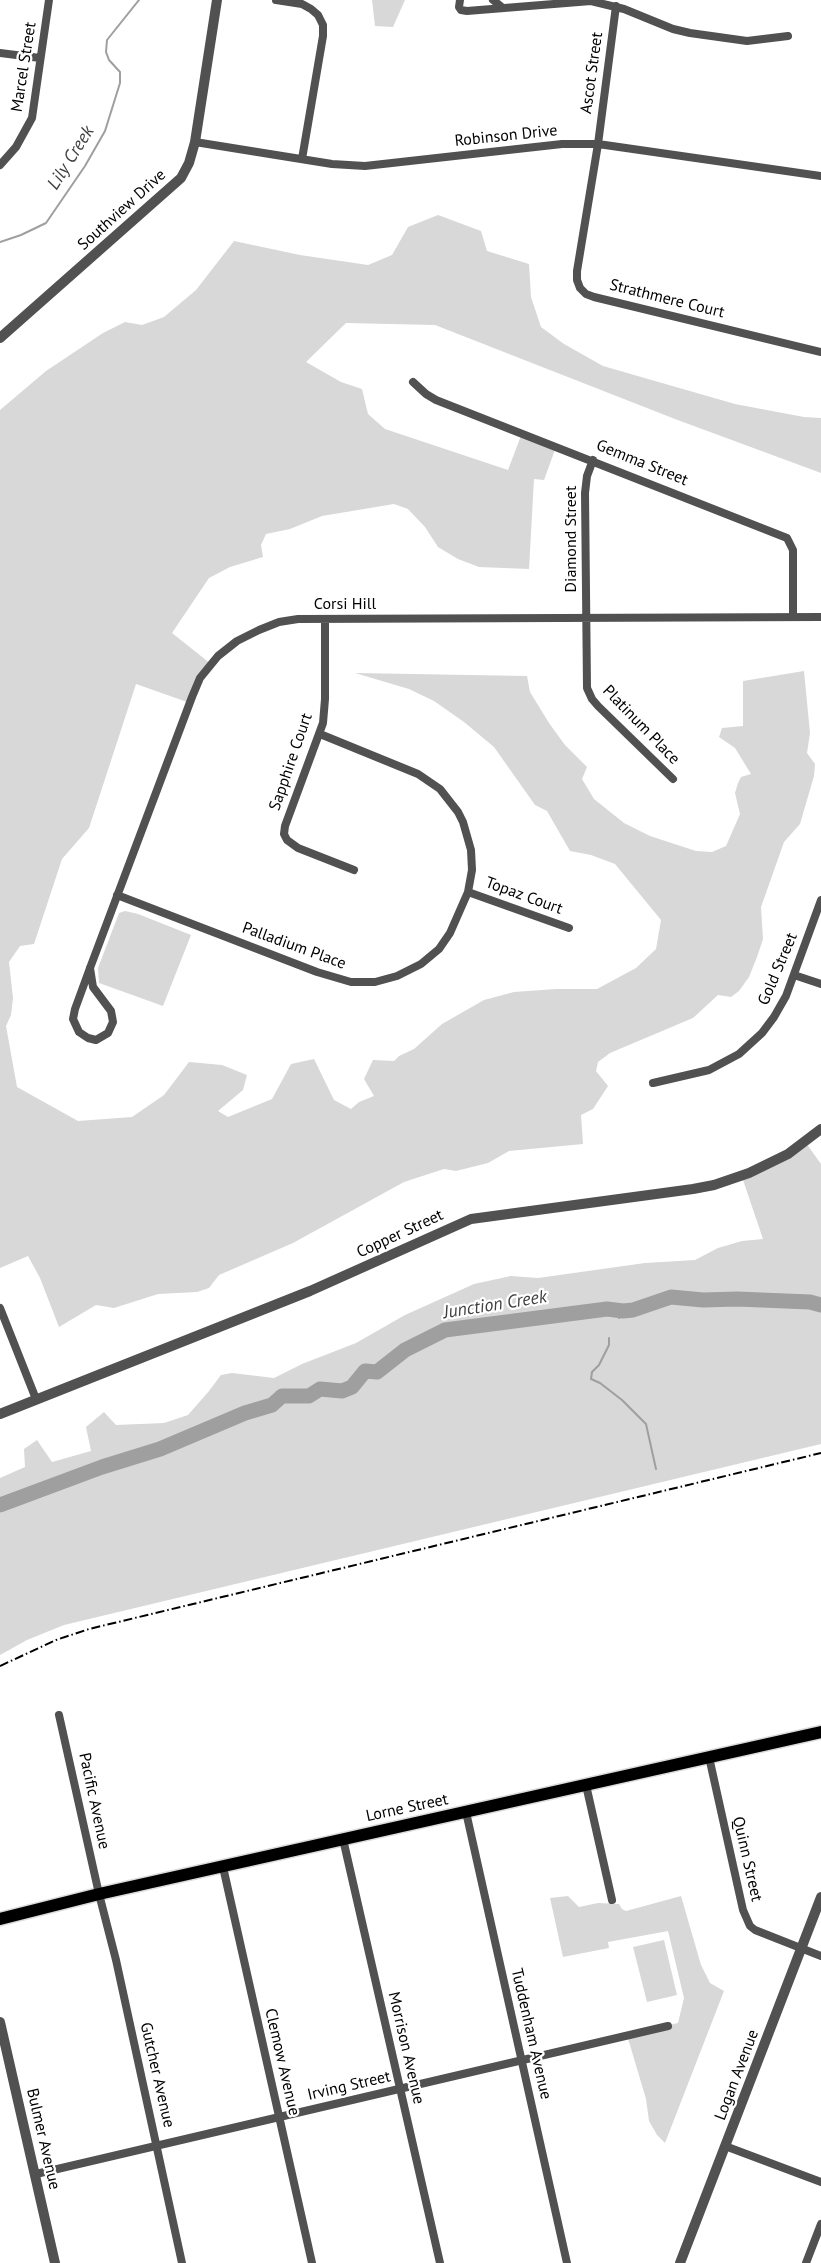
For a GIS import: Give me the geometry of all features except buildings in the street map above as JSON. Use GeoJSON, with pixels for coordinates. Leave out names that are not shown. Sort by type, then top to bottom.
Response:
{"type":"FeatureCollection","features":[{"type":"Feature","properties":{"kind":"main road","name":"Lorne Street"},"geometry":{"type":"LineString","coordinates":[[0,1919],[99,1894],[821,1732]]}},
{"type":"Feature","properties":{"kind":"street","name":"Marcel Street"},"geometry":{"type":"LineString","coordinates":[[0,165],[16,147],[32,118],[49,0]]}},
{"type":"Feature","properties":{"kind":"street","name":"Southview Drive"},"geometry":{"type":"LineString","coordinates":[[0,338],[176,184],[186,171],[195,142],[217,0]]}},
{"type":"Feature","properties":{"kind":"street"},"geometry":{"type":"LineString","coordinates":[[276,0],[295,3],[310,9],[318,15],[323,30],[302,159]]}},
{"type":"Feature","properties":{"kind":"street"},"geometry":{"type":"LineString","coordinates":[[460,0],[461,10],[591,1],[616,6],[690,33],[747,41],[788,36]]}},
{"type":"Feature","properties":{"kind":"street"},"geometry":{"type":"LineString","coordinates":[[493,0],[503,8]]}},
{"type":"Feature","properties":{"kind":"street","name":"Ascot Street"},"geometry":{"type":"LineString","coordinates":[[598,144],[616,6]]}},
{"type":"Feature","properties":{"kind":"street"},"geometry":{"type":"LineString","coordinates":[[0,53],[40,58]]}},
{"type":"Feature","properties":{"kind":"street","name":"Robinson Drive"},"geometry":{"type":"LineString","coordinates":[[195,142],[302,159],[365,166],[570,144],[598,144],[821,176]]}},
{"type":"Feature","properties":{"kind":"street","name":"Strathmere Court"},"geometry":{"type":"LineString","coordinates":[[598,144],[577,271],[577,280],[586,294],[821,352]]}},
{"type":"Feature","properties":{"kind":"street","name":"Gemma Street"},"geometry":{"type":"LineString","coordinates":[[413,382],[436,400],[787,538],[793,550],[793,617]]}},
{"type":"Feature","properties":{"kind":"street","name":"Diamond Street"},"geometry":{"type":"LineString","coordinates":[[586,618],[585,493],[587,476],[593,460]]}},
{"type":"Feature","properties":{"kind":"street","name":"Corsi Hill"},"geometry":{"type":"LineString","coordinates":[[90,968],[93,987],[111,1011],[113,1022],[108,1033],[96,1040],[84,1036],[75,1026],[73,1018],[90,968],[117,895],[192,697],[206,670],[229,647],[258,630],[288,621],[325,620],[821,617]]}},
{"type":"Feature","properties":{"kind":"street","name":"Platinum Place"},"geometry":{"type":"LineString","coordinates":[[586,618],[589,693],[598,706],[673,779]]}},
{"type":"Feature","properties":{"kind":"street","name":"Sapphire Court"},"geometry":{"type":"LineString","coordinates":[[325,620],[325,699],[320,734],[284,834],[287,840],[298,848],[354,870]]}},
{"type":"Feature","properties":{"kind":"street","name":"Palladium Place"},"geometry":{"type":"LineString","coordinates":[[117,895],[317,972],[351,982],[375,982],[397,976],[422,964],[439,949],[450,933],[468,892],[472,860],[467,832],[458,812],[440,789],[418,774],[320,734]]}},
{"type":"Feature","properties":{"kind":"street","name":"Topaz Court"},"geometry":{"type":"LineString","coordinates":[[468,892],[569,928]]}},
{"type":"Feature","properties":{"kind":"street","name":"Gold Street"},"geometry":{"type":"LineString","coordinates":[[653,1083],[709,1070],[739,1053],[756,1040],[774,1017],[786,996],[821,900]]}},
{"type":"Feature","properties":{"kind":"street"},"geometry":{"type":"LineString","coordinates":[[794,975],[821,984]]}},
{"type":"Feature","properties":{"kind":"street","name":"Copper Street"},"geometry":{"type":"LineString","coordinates":[[0,1414],[310,1291],[471,1219],[714,1185],[770,1164],[788,1154],[821,1129]]}},
{"type":"Feature","properties":{"kind":"street"},"geometry":{"type":"LineString","coordinates":[[0,1308],[36,1399]]}},
{"type":"Feature","properties":{"kind":"street","name":"Pacific Avenue"},"geometry":{"type":"LineString","coordinates":[[59,1715],[99,1894]]}},
{"type":"Feature","properties":{"kind":"street","name":"Quinn Street"},"geometry":{"type":"LineString","coordinates":[[709,1757],[747,1920],[754,1930],[821,1956]]}},
{"type":"Feature","properties":{"kind":"street"},"geometry":{"type":"LineString","coordinates":[[586,1785],[612,1900]]}},
{"type":"Feature","properties":{"kind":"street","name":"Tuddenham Avenue"},"geometry":{"type":"LineString","coordinates":[[466,1812],[567,2263]]}},
{"type":"Feature","properties":{"kind":"street","name":"Morrison Avenue"},"geometry":{"type":"LineString","coordinates":[[344,1839],[440,2263]]}},
{"type":"Feature","properties":{"kind":"street","name":"Clemow Avenue"},"geometry":{"type":"LineString","coordinates":[[223,1867],[312,2263]]}},
{"type":"Feature","properties":{"kind":"street","name":"Gutcher Avenue"},"geometry":{"type":"LineString","coordinates":[[99,1894],[116,1960],[183,2263]]}},
{"type":"Feature","properties":{"kind":"street","name":"Logan Avenue"},"geometry":{"type":"LineString","coordinates":[[680,2263],[821,1897]]}},
{"type":"Feature","properties":{"kind":"street","name":"Bulmer Avenue"},"geometry":{"type":"LineString","coordinates":[[0,2022],[55,2263]]}},
{"type":"Feature","properties":{"kind":"street","name":"Irving Street"},"geometry":{"type":"LineString","coordinates":[[36,2174],[668,2026]]}},
{"type":"Feature","properties":{"kind":"street"},"geometry":{"type":"LineString","coordinates":[[725,2146],[821,2182]]}},
{"type":"Feature","properties":{"kind":"street"},"geometry":{"type":"LineString","coordinates":[[806,2263],[821,2224]]}},
{"type":"Feature","properties":{"kind":"shaded area"},"geometry":{"type":"Polygon","coordinates":[[[372,0],[405,0],[393,27],[375,26],[372,0]]]}},
{"type":"Feature","properties":{"kind":"shaded area"},"geometry":{"type":"Polygon","coordinates":[[[438,215],[481,231],[487,251],[529,264],[531,297],[541,327],[564,344],[603,366],[735,404],[821,418],[821,473],[675,419],[435,325],[346,323],[306,362],[341,382],[362,389],[368,414],[385,429],[508,470],[522,433],[556,447],[544,480],[534,479],[529,569],[479,567],[458,559],[438,547],[425,527],[408,509],[394,504],[322,516],[290,529],[266,534],[261,545],[263,557],[230,567],[209,578],[172,633],[211,664],[190,703],[136,684],[89,828],[62,859],[34,944],[20,946],[9,962],[13,998],[11,1015],[6,1026],[17,1087],[78,1121],[132,1117],[164,1095],[189,1062],[222,1065],[247,1075],[243,1090],[218,1111],[228,1117],[272,1099],[291,1064],[314,1059],[334,1100],[351,1109],[359,1102],[374,1096],[364,1079],[373,1060],[394,1061],[414,1049],[442,1024],[484,1000],[514,992],[597,989],[636,968],[656,949],[661,920],[615,864],[591,855],[570,851],[547,811],[535,805],[494,747],[434,701],[409,689],[355,673],[527,676],[530,692],[549,723],[565,745],[587,767],[582,779],[594,799],[624,823],[650,836],[696,851],[712,852],[726,846],[740,814],[735,793],[738,783],[741,777],[751,774],[735,748],[719,737],[722,728],[743,726],[743,681],[804,671],[810,733],[807,753],[815,764],[814,776],[800,824],[784,842],[761,907],[763,939],[757,957],[749,977],[739,991],[731,997],[718,995],[693,1018],[610,1053],[598,1062],[596,1071],[608,1086],[593,1109],[581,1115],[583,1144],[509,1151],[488,1163],[456,1171],[444,1169],[404,1182],[293,1243],[219,1275],[209,1288],[197,1292],[158,1294],[114,1308],[96,1305],[59,1327],[40,1278],[28,1256],[0,1268],[0,410],[46,371],[103,333],[125,322],[142,325],[164,317],[196,290],[234,241],[300,255],[368,265],[392,255],[408,227],[438,215]]]}},
{"type":"Feature","properties":{"kind":"shaded area"},"geometry":{"type":"Polygon","coordinates":[[[125,911],[191,935],[163,1006],[99,983],[98,968],[119,913],[125,911]]]}},
{"type":"Feature","properties":{"kind":"shaded area"},"geometry":{"type":"Polygon","coordinates":[[[806,1143],[821,1164],[821,1444],[64,1625],[27,1640],[0,1655],[0,1478],[25,1467],[24,1449],[37,1440],[52,1462],[91,1451],[86,1427],[104,1412],[116,1425],[164,1423],[188,1415],[221,1375],[232,1373],[274,1378],[302,1364],[356,1343],[405,1315],[474,1284],[511,1276],[538,1278],[645,1263],[695,1260],[718,1248],[742,1241],[763,1239],[742,1177],[806,1143]]]}},
{"type":"Feature","properties":{"kind":"shaded area"},"geometry":{"type":"Polygon","coordinates":[[[568,1896],[579,1907],[598,1903],[619,1904],[626,1911],[681,1896],[701,1965],[710,1983],[724,1991],[665,2143],[649,2121],[646,2099],[627,2035],[678,2023],[684,1998],[668,1931],[608,1942],[609,1948],[563,1957],[550,1898],[568,1896]]]}},
{"type":"Feature","properties":{"kind":"shaded area"},"geometry":{"type":"Polygon","coordinates":[[[664,1940],[677,1995],[647,2002],[633,1947],[664,1940]]]}},
{"type":"Feature","properties":{"kind":"waterway","name":"Lily Creek"},"geometry":{"type":"LineString","coordinates":[[0,242],[46,223],[85,166],[105,131],[120,83],[120,72],[109,60],[106,52],[107,40],[139,0]]}},
{"type":"Feature","properties":{"kind":"waterway","name":"Junction Creek"},"geometry":{"type":"LineString","coordinates":[[0,1505],[102,1467],[160,1449],[245,1413],[272,1405],[282,1396],[309,1396],[320,1389],[342,1391],[352,1387],[365,1371],[377,1372],[405,1350],[445,1330],[607,1309],[633,1310],[671,1297],[703,1300],[810,1302],[821,1305]]}},
{"type":"Feature","properties":{"kind":"waterway","name":"Junction Creek"},"geometry":{"type":"LineString","coordinates":[[619,1318],[623,1311]]}},
{"type":"Feature","properties":{"kind":"waterway"},"geometry":{"type":"LineString","coordinates":[[609,1338],[609,1345],[599,1365],[592,1372],[591,1379],[622,1400],[646,1424],[656,1469]]}},
{"type":"Feature","properties":{"kind":"railway"},"geometry":{"type":"LineString","coordinates":[[0,1666],[56,1640],[89,1629],[821,1453]]}}]}
